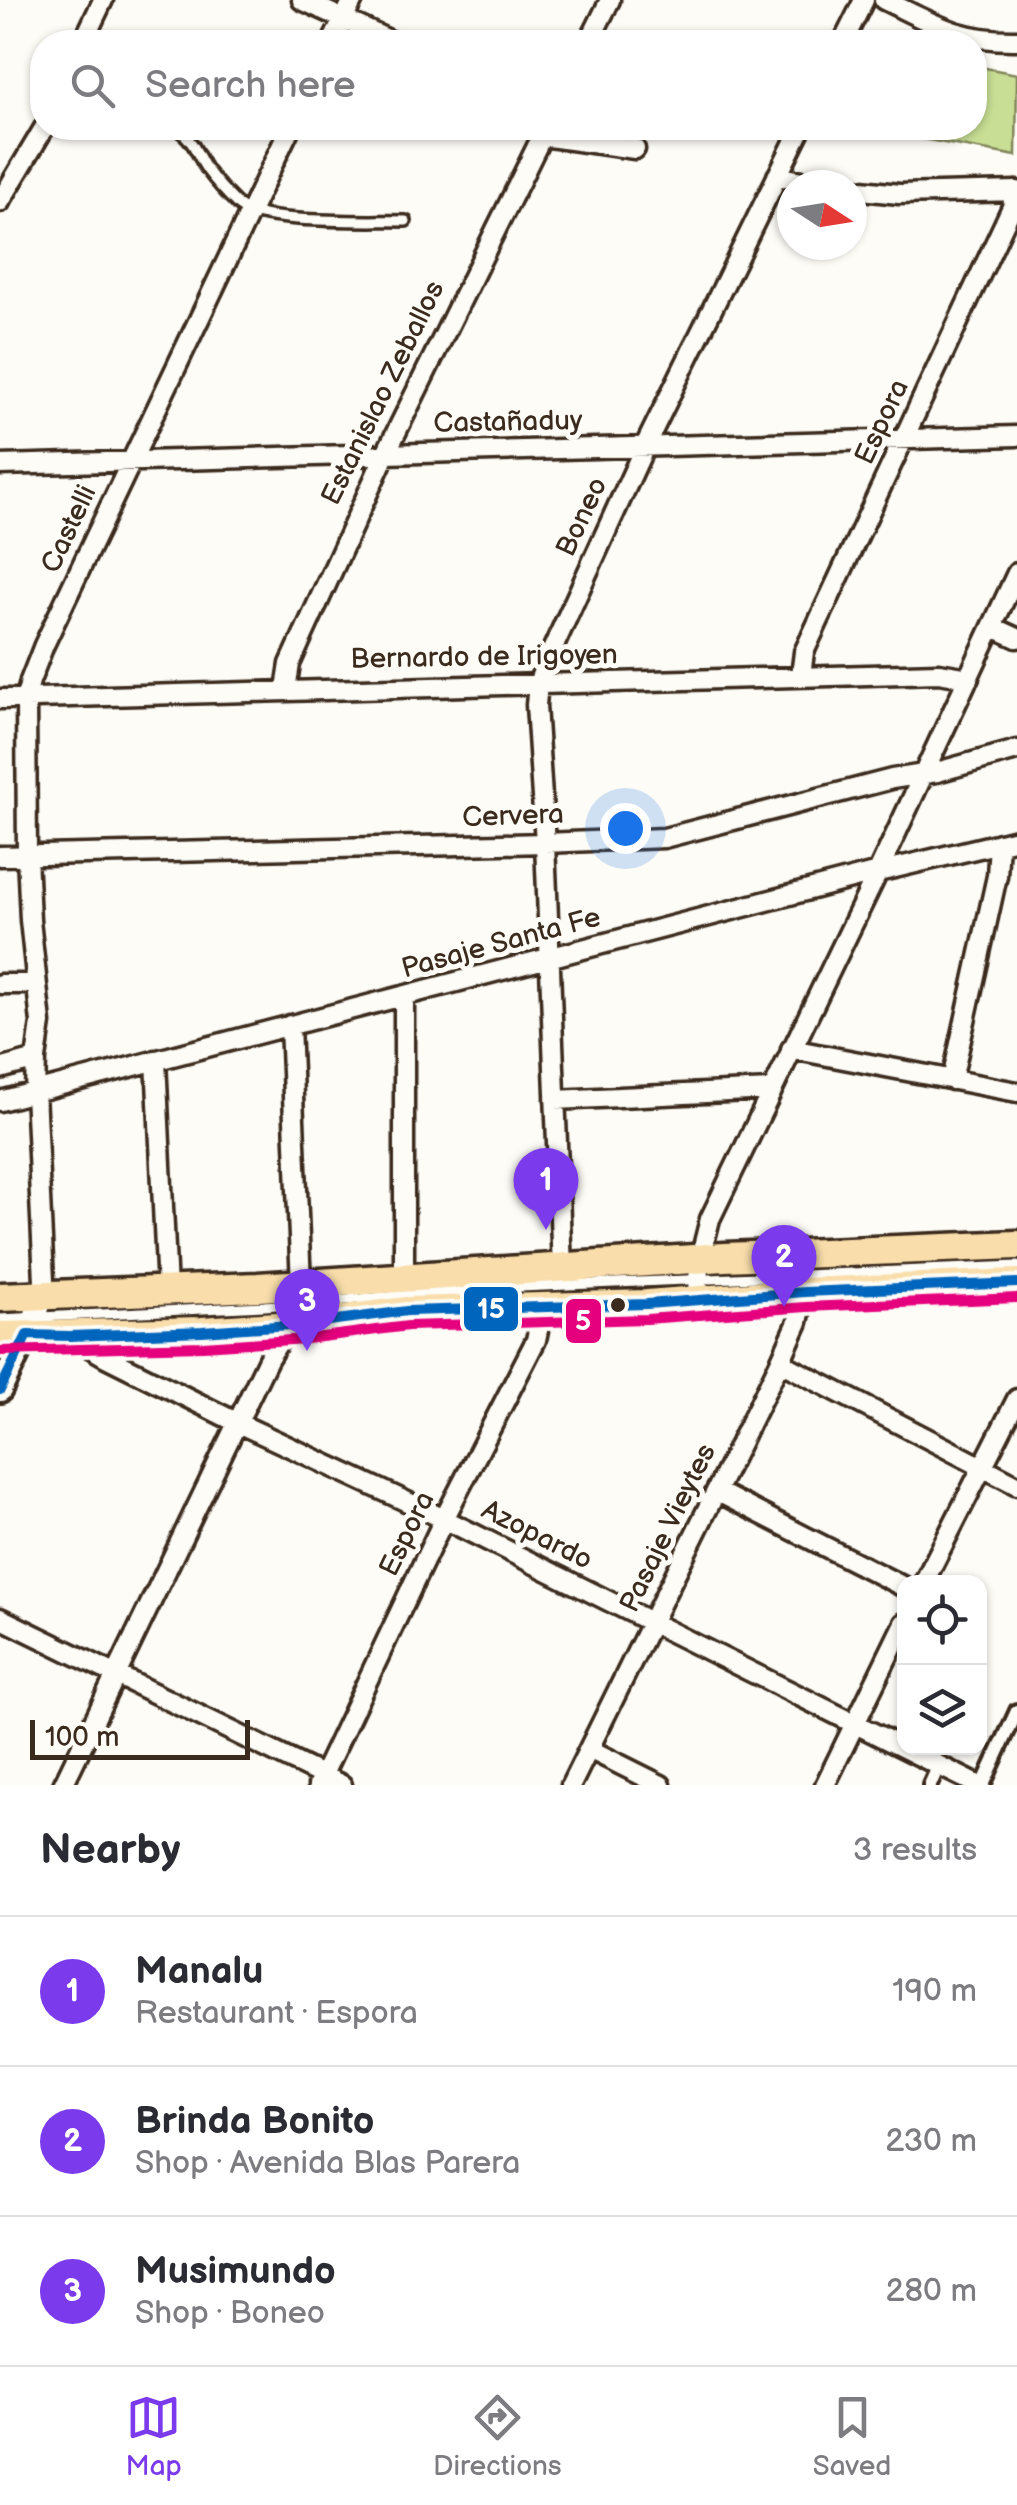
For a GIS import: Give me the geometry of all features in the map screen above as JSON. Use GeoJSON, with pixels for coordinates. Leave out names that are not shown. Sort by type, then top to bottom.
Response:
{"type":"FeatureCollection","features":[{"type":"Feature","properties":{"kind":"main road"},"geometry":{"type":"LineString","coordinates":[[26,1321],[167,1290],[264,1306],[304,1324],[408,1311],[543,1306],[698,1280],[1017,1245]]}},
{"type":"Feature","properties":{"kind":"main road"},"geometry":{"type":"LineString","coordinates":[[0,1297],[26,1321],[70,1336],[202,1332],[264,1306],[301,1284],[562,1268],[805,1292],[1017,1283]]}},
{"type":"Feature","properties":{"kind":"main road"},"geometry":{"type":"LineString","coordinates":[[0,1390],[26,1321]]}},
{"type":"Feature","properties":{"kind":"street"},"geometry":{"type":"LineString","coordinates":[[89,30],[103,0]]}},
{"type":"Feature","properties":{"kind":"street"},"geometry":{"type":"LineString","coordinates":[[302,0],[366,30]]}},
{"type":"Feature","properties":{"kind":"street"},"geometry":{"type":"LineString","coordinates":[[338,30],[353,0]]}},
{"type":"Feature","properties":{"kind":"street"},"geometry":{"type":"LineString","coordinates":[[595,30],[610,0]]}},
{"type":"Feature","properties":{"kind":"street"},"geometry":{"type":"LineString","coordinates":[[849,30],[864,0]]}},
{"type":"Feature","properties":{"kind":"street"},"geometry":{"type":"LineString","coordinates":[[884,0],[950,30]]}},
{"type":"Feature","properties":{"kind":"street"},"geometry":{"type":"LineString","coordinates":[[987,40],[1017,40]]}},
{"type":"Feature","properties":{"kind":"street"},"geometry":{"type":"LineString","coordinates":[[0,202],[37,140]]}},
{"type":"Feature","properties":{"kind":"street","name":"Castelli"},"geometry":{"type":"LineString","coordinates":[[36,984],[27,855],[26,698],[30,681],[284,140]]}},
{"type":"Feature","properties":{"kind":"street","name":"Estanislao Zeballos"},"geometry":{"type":"LineString","coordinates":[[286,690],[290,664],[386,453],[540,140]]}},
{"type":"Feature","properties":{"kind":"street"},"geometry":{"type":"LineString","coordinates":[[586,140],[634,149]]}},
{"type":"Feature","properties":{"kind":"street","name":"Boneo"},"geometry":{"type":"LineString","coordinates":[[780,170],[795,140]]}},
{"type":"Feature","properties":{"kind":"street","name":"Boneo"},"geometry":{"type":"LineString","coordinates":[[550,958],[538,684],[645,446],[777,176]]}},
{"type":"Feature","properties":{"kind":"street"},"geometry":{"type":"LineString","coordinates":[[867,191],[899,194],[1016,191]]}},
{"type":"Feature","properties":{"kind":"street","name":"Espora"},"geometry":{"type":"LineString","coordinates":[[801,676],[804,652],[1012,208],[1016,191]]}},
{"type":"Feature","properties":{"kind":"street","name":"Castañaduy"},"geometry":{"type":"LineString","coordinates":[[0,466],[1017,436]]}},
{"type":"Feature","properties":{"kind":"street"},"geometry":{"type":"LineString","coordinates":[[698,1280],[710,1219],[1017,573]]}},
{"type":"Feature","properties":{"kind":"street"},"geometry":{"type":"LineString","coordinates":[[994,627],[1017,638]]}},
{"type":"Feature","properties":{"kind":"street","name":"Bernardo de Irigoyen"},"geometry":{"type":"LineString","coordinates":[[0,699],[939,672],[969,678]]}},
{"type":"Feature","properties":{"kind":"street","name":"Cervera"},"geometry":{"type":"LineString","coordinates":[[0,856],[664,838],[1017,750]]}},
{"type":"Feature","properties":{"kind":"street"},"geometry":{"type":"LineString","coordinates":[[952,1080],[1008,841]]}},
{"type":"Feature","properties":{"kind":"street","name":"Pasaje Santa Fe"},"geometry":{"type":"LineString","coordinates":[[0,1101],[1008,841]]}},
{"type":"Feature","properties":{"kind":"street"},"geometry":{"type":"LineString","coordinates":[[550,958],[562,1268]]}},
{"type":"Feature","properties":{"kind":"street"},"geometry":{"type":"LineString","coordinates":[[0,984],[36,984],[41,1023],[35,1092],[44,1281],[26,1321]]}},
{"type":"Feature","properties":{"kind":"street"},"geometry":{"type":"LineString","coordinates":[[404,997],[404,1277]]}},
{"type":"Feature","properties":{"kind":"street"},"geometry":{"type":"LineString","coordinates":[[290,1025],[301,1284]]}},
{"type":"Feature","properties":{"kind":"street"},"geometry":{"type":"LineString","coordinates":[[791,1049],[1017,1092]]}},
{"type":"Feature","properties":{"kind":"street"},"geometry":{"type":"LineString","coordinates":[[0,1069],[36,1059]]}},
{"type":"Feature","properties":{"kind":"street"},"geometry":{"type":"LineString","coordinates":[[156,1060],[167,1290]]}},
{"type":"Feature","properties":{"kind":"street"},"geometry":{"type":"LineString","coordinates":[[556,1100],[771,1090]]}},
{"type":"Feature","properties":{"kind":"street","name":"Pasaje Vieytes"},"geometry":{"type":"LineString","coordinates":[[571,1785],[780,1362],[798,1322],[805,1292]]}},
{"type":"Feature","properties":{"kind":"street"},"geometry":{"type":"LineString","coordinates":[[264,1306],[271,1342],[268,1359]]}},
{"type":"Feature","properties":{"kind":"street","name":"Espora"},"geometry":{"type":"LineString","coordinates":[[320,1780],[444,1519],[536,1340],[543,1306]]}},
{"type":"Feature","properties":{"kind":"street"},"geometry":{"type":"LineString","coordinates":[[64,1785],[268,1359],[280,1340],[304,1324]]}},
{"type":"Feature","properties":{"kind":"street","name":"Azopardo"},"geometry":{"type":"LineString","coordinates":[[70,1336],[238,1423],[444,1519],[981,1785]]}},
{"type":"Feature","properties":{"kind":"street"},"geometry":{"type":"LineString","coordinates":[[780,1362],[1017,1484]]}},
{"type":"Feature","properties":{"kind":"street"},"geometry":{"type":"LineString","coordinates":[[928,1575],[1017,1399]]}},
{"type":"Feature","properties":{"kind":"street"},"geometry":{"type":"LineString","coordinates":[[716,1492],[897,1584]]}},
{"type":"Feature","properties":{"kind":"street"},"geometry":{"type":"LineString","coordinates":[[0,1618],[320,1780],[342,1785]]}},
{"type":"Feature","properties":{"kind":"street"},"geometry":{"type":"LineString","coordinates":[[825,1785],[897,1638]]}},
{"type":"Feature","properties":{"kind":"street"},"geometry":{"type":"LineString","coordinates":[[981,1785],[1017,1711]]}},
{"type":"Feature","properties":{"kind":"street"},"geometry":{"type":"LineString","coordinates":[[589,1749],[660,1785]]}},
{"type":"Feature","properties":{"kind":"street"},"geometry":{"type":"LineString","coordinates":[[930,1785],[939,1765]]}},
{"type":"Feature","properties":{"kind":"lane"},"geometry":{"type":"LineString","coordinates":[[191,140],[208,171],[249,212],[278,218],[406,221]]}},
{"type":"Feature","properties":{"kind":"lane"},"geometry":{"type":"LineString","coordinates":[[0,1318],[26,1321],[448,1290],[1017,1266]]}},
{"type":"Feature","properties":{"kind":"green space"},"geometry":{"type":"Polygon","coordinates":[[[987,68],[1017,74],[1016,156],[928,140],[987,140],[987,68]]]}},
{"type":"Feature","properties":{"kind":"transit line","name":"15"},"geometry":{"type":"LineString","coordinates":[[0,1390],[27,1335],[202,1331],[305,1324],[407,1311],[647,1304],[805,1292],[1017,1283]]}},
{"type":"Feature","properties":{"kind":"transit line","name":"5"},"geometry":{"type":"LineString","coordinates":[[0,1351],[203,1346],[306,1339],[408,1326],[647,1319],[1017,1298]]}},
{"type":"Feature","properties":{"kind":"place","name":"Manalu"},"geometry":{"type":"Point","coordinates":[546,1230]}},
{"type":"Feature","properties":{"kind":"place","name":"Brinda Bonito"},"geometry":{"type":"Point","coordinates":[784,1307]}},
{"type":"Feature","properties":{"kind":"place","name":"Musimundo"},"geometry":{"type":"Point","coordinates":[307,1351]}}]}
